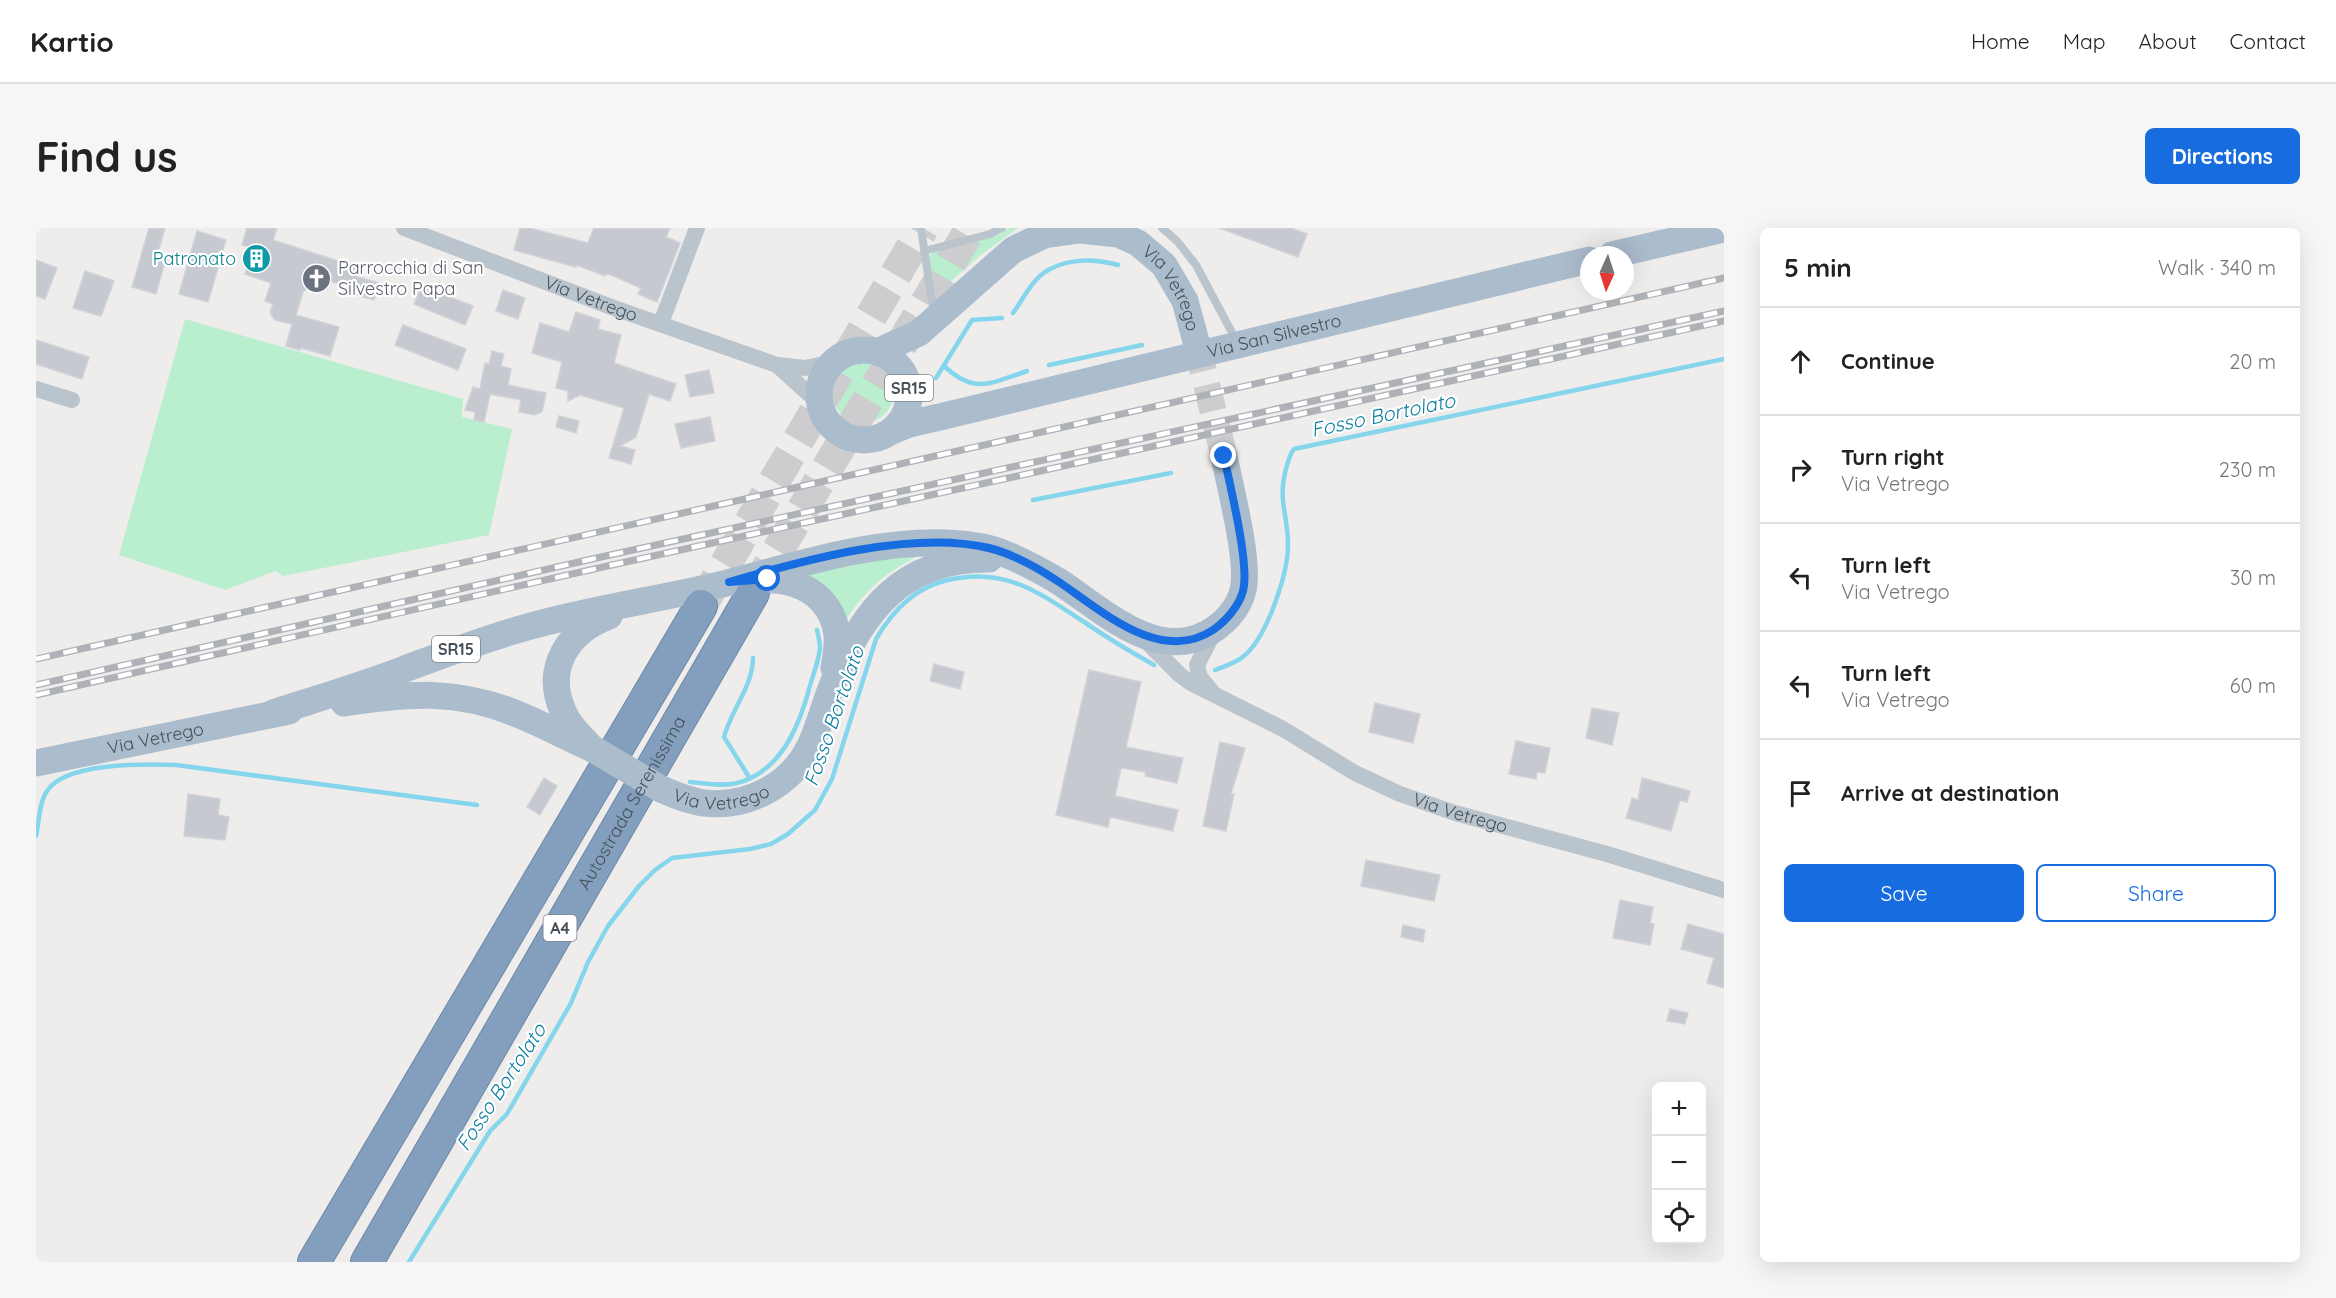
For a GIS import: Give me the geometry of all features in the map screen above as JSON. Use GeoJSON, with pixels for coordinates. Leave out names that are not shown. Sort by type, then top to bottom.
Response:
{"type":"FeatureCollection","features":[{"type":"Feature","properties":{"kind":"highway","name":"Autostrada Serenissima"},"geometry":{"type":"LineString","coordinates":[[367,1262],[741,588]]}},
{"type":"Feature","properties":{"kind":"highway","name":"A4"},"geometry":{"type":"LineString","coordinates":[[314,1262],[702,606]]}},
{"type":"Feature","properties":{"kind":"main road"},"geometry":{"type":"LineString","coordinates":[[1634,250],[1724,230]]}},
{"type":"Feature","properties":{"kind":"main road","name":"Via Vetrego"},"geometry":{"type":"LineString","coordinates":[[833,362],[846,354],[861,350],[877,352],[919,333],[1013,250],[1044,235],[1060,231],[1096,231],[1118,234],[1138,243],[1164,265],[1185,302],[1197,345]]}},
{"type":"Feature","properties":{"kind":"main road","name":"Via San Silvestro"},"geometry":{"type":"LineString","coordinates":[[892,431],[909,424],[1580,262]]}},
{"type":"Feature","properties":{"kind":"main road","name":"Via Vetrego"},"geometry":{"type":"LineString","coordinates":[[819,403],[824,418],[834,430],[848,438],[863,441],[879,439],[892,431],[907,412],[910,356],[919,333]]}},
{"type":"Feature","properties":{"kind":"main road","name":"SR15"},"geometry":{"type":"LineString","coordinates":[[877,352],[889,357],[899,367],[908,383]]}},
{"type":"Feature","properties":{"kind":"main road"},"geometry":{"type":"LineString","coordinates":[[819,403],[819,388],[823,374],[833,362]]}},
{"type":"Feature","properties":{"kind":"main road","name":"Via San Silvestro"},"geometry":{"type":"LineString","coordinates":[[908,383],[930,405],[943,410],[961,412]]}},
{"type":"Feature","properties":{"kind":"main road","name":"Via Vetrego"},"geometry":{"type":"LineString","coordinates":[[273,713],[400,671],[483,639],[601,608],[741,588],[771,570],[841,555],[915,544],[950,543],[977,546],[1005,554],[1056,580],[1113,619],[1140,633],[1152,638],[1191,640],[1215,629],[1237,606],[1243,591],[1243,556],[1224,456]]}},
{"type":"Feature","properties":{"kind":"main road","name":"Via Vetrego"},"geometry":{"type":"LineString","coordinates":[[36,763],[273,713],[397,695],[456,696],[517,714],[593,749],[661,789],[690,800],[705,803],[744,800],[782,782],[797,767],[810,747],[832,685],[862,624],[878,604],[902,582],[918,573],[943,564],[967,560],[992,559],[1032,567]]}},
{"type":"Feature","properties":{"kind":"main road","name":"SR15"},"geometry":{"type":"LineString","coordinates":[[741,588],[768,579],[788,580],[802,585],[817,596],[831,613],[836,632],[837,646],[832,685]]}},
{"type":"Feature","properties":{"kind":"main road","name":"SR15"},"geometry":{"type":"LineString","coordinates":[[593,749],[569,723],[560,704],[557,682],[562,654],[578,632],[586,626],[644,602]]}},
{"type":"Feature","properties":{"kind":"street","name":"Via Vetrego"},"geometry":{"type":"LineString","coordinates":[[404,228],[614,308],[777,366],[806,368],[833,362]]}},
{"type":"Feature","properties":{"kind":"street"},"geometry":{"type":"LineString","coordinates":[[661,323],[697,228]]}},
{"type":"Feature","properties":{"kind":"street","name":"Via Vetrego"},"geometry":{"type":"LineString","coordinates":[[777,366],[819,403]]}},
{"type":"Feature","properties":{"kind":"street"},"geometry":{"type":"LineString","coordinates":[[36,389],[72,400]]}},
{"type":"Feature","properties":{"kind":"street","name":"Via Vetrego"},"geometry":{"type":"LineString","coordinates":[[1213,694],[1200,677],[1197,665],[1215,629]]}},
{"type":"Feature","properties":{"kind":"street","name":"Via Vetrego"},"geometry":{"type":"LineString","coordinates":[[1140,633],[1180,675],[1282,729],[1355,773],[1400,794],[1455,813],[1607,854],[1724,890]]}},
{"type":"Feature","properties":{"kind":"lane"},"geometry":{"type":"LineString","coordinates":[[921,228],[932,302]]}},
{"type":"Feature","properties":{"kind":"lane"},"geometry":{"type":"LineString","coordinates":[[924,251],[990,234],[1002,228]]}},
{"type":"Feature","properties":{"kind":"lane"},"geometry":{"type":"LineString","coordinates":[[1162,228],[1177,241],[1196,265],[1238,345]]}},
{"type":"Feature","properties":{"kind":"green space"},"geometry":{"type":"Polygon","coordinates":[[[1009,228],[1018,228],[982,254],[935,295],[928,257],[933,252],[999,235],[1009,228]]]}},
{"type":"Feature","properties":{"kind":"green space"},"geometry":{"type":"Polygon","coordinates":[[[185,319],[463,399],[462,417],[512,429],[489,535],[283,576],[275,571],[225,590],[119,555],[185,319]]]}},
{"type":"Feature","properties":{"kind":"green space"},"geometry":{"type":"Polygon","coordinates":[[[857,361],[869,361],[885,370],[892,380],[894,392],[892,404],[885,414],[869,423],[857,423],[846,418],[837,409],[832,398],[832,386],[837,375],[846,366],[857,361]]]}},
{"type":"Feature","properties":{"kind":"green space"},"geometry":{"type":"Polygon","coordinates":[[[920,555],[878,582],[861,599],[846,620],[803,577],[838,564],[920,555]]]}},
{"type":"Feature","properties":{"kind":"building"},"geometry":{"type":"Polygon","coordinates":[[[149,228],[165,228],[157,256],[166,258],[156,294],[132,287],[149,228]]]}},
{"type":"Feature","properties":{"kind":"building"},"geometry":{"type":"Polygon","coordinates":[[[247,228],[277,228],[273,240],[360,268],[358,277],[379,283],[374,300],[353,294],[355,288],[329,281],[327,289],[312,284],[303,292],[296,315],[339,327],[330,356],[286,346],[292,324],[275,320],[272,316],[270,312],[273,304],[265,301],[271,283],[245,274],[253,248],[242,245],[247,228]]]}},
{"type":"Feature","properties":{"kind":"building"},"geometry":{"type":"Polygon","coordinates":[[[520,228],[529,228],[588,243],[594,228],[670,228],[666,237],[680,243],[657,302],[638,294],[641,288],[609,274],[605,276],[577,265],[576,267],[514,250],[520,228]]]}},
{"type":"Feature","properties":{"kind":"building"},"geometry":{"type":"Polygon","coordinates":[[[1219,228],[1291,228],[1307,234],[1298,257],[1219,228]]]}},
{"type":"Feature","properties":{"kind":"building"},"geometry":{"type":"Polygon","coordinates":[[[197,231],[226,240],[208,302],[179,294],[197,231]]]}},
{"type":"Feature","properties":{"kind":"building"},"geometry":{"type":"Polygon","coordinates":[[[36,260],[57,268],[45,299],[36,296],[36,260]]]}},
{"type":"Feature","properties":{"kind":"building"},"geometry":{"type":"Polygon","coordinates":[[[85,271],[114,281],[101,316],[73,308],[85,271]]]}},
{"type":"Feature","properties":{"kind":"building"},"geometry":{"type":"Polygon","coordinates":[[[421,286],[473,306],[465,325],[414,304],[421,286]]]}},
{"type":"Feature","properties":{"kind":"building"},"geometry":{"type":"Polygon","coordinates":[[[503,290],[525,298],[518,319],[496,311],[503,290]]]}},
{"type":"Feature","properties":{"kind":"building"},"geometry":{"type":"Polygon","coordinates":[[[576,312],[600,320],[598,329],[621,335],[614,363],[676,384],[670,401],[649,394],[636,437],[620,446],[635,450],[631,464],[609,458],[624,408],[580,395],[568,401],[568,391],[556,388],[562,362],[532,353],[540,323],[569,332],[576,312]]]}},
{"type":"Feature","properties":{"kind":"building"},"geometry":{"type":"Polygon","coordinates":[[[403,325],[466,349],[458,370],[395,345],[403,325]]]}},
{"type":"Feature","properties":{"kind":"building"},"geometry":{"type":"Polygon","coordinates":[[[36,340],[89,357],[82,379],[36,364],[36,340]]]}},
{"type":"Feature","properties":{"kind":"building"},"geometry":{"type":"Polygon","coordinates":[[[492,351],[504,354],[501,366],[511,369],[508,385],[546,393],[542,412],[534,415],[519,412],[521,400],[490,394],[484,422],[474,420],[475,412],[465,410],[473,387],[480,389],[485,363],[489,364],[492,351]]]}},
{"type":"Feature","properties":{"kind":"building"},"geometry":{"type":"Polygon","coordinates":[[[709,370],[714,393],[690,397],[685,375],[709,370]]]}},
{"type":"Feature","properties":{"kind":"building"},"geometry":{"type":"Polygon","coordinates":[[[559,416],[579,421],[576,433],[556,427],[559,416]]]}},
{"type":"Feature","properties":{"kind":"building"},"geometry":{"type":"Polygon","coordinates":[[[710,417],[715,441],[681,448],[675,424],[710,417]]]}},
{"type":"Feature","properties":{"kind":"building"},"geometry":{"type":"Polygon","coordinates":[[[934,664],[964,672],[960,689],[930,681],[934,664]]]}},
{"type":"Feature","properties":{"kind":"building"},"geometry":{"type":"Polygon","coordinates":[[[1089,670],[1141,682],[1126,747],[1183,758],[1177,783],[1145,776],[1146,772],[1121,768],[1115,796],[1178,810],[1173,831],[1110,817],[1108,827],[1056,815],[1089,670]]]}},
{"type":"Feature","properties":{"kind":"building"},"geometry":{"type":"Polygon","coordinates":[[[1375,703],[1420,714],[1413,743],[1369,732],[1375,703]]]}},
{"type":"Feature","properties":{"kind":"building"},"geometry":{"type":"Polygon","coordinates":[[[1592,708],[1619,713],[1612,745],[1586,738],[1592,708]]]}},
{"type":"Feature","properties":{"kind":"building"},"geometry":{"type":"Polygon","coordinates":[[[1516,741],[1550,748],[1545,773],[1537,772],[1536,779],[1509,774],[1516,741]]]}},
{"type":"Feature","properties":{"kind":"building"},"geometry":{"type":"Polygon","coordinates":[[[1220,742],[1245,748],[1231,794],[1234,794],[1226,831],[1203,826],[1220,742]]]}},
{"type":"Feature","properties":{"kind":"building"},"geometry":{"type":"Polygon","coordinates":[[[544,778],[557,786],[540,815],[527,807],[544,778]]]}},
{"type":"Feature","properties":{"kind":"building"},"geometry":{"type":"Polygon","coordinates":[[[1642,778],[1690,791],[1687,802],[1680,800],[1671,831],[1626,818],[1632,798],[1638,800],[1642,778]]]}},
{"type":"Feature","properties":{"kind":"building"},"geometry":{"type":"Polygon","coordinates":[[[188,794],[220,799],[218,815],[229,817],[225,840],[184,836],[188,794]]]}},
{"type":"Feature","properties":{"kind":"building"},"geometry":{"type":"Polygon","coordinates":[[[1366,860],[1440,875],[1434,901],[1361,886],[1366,860]]]}},
{"type":"Feature","properties":{"kind":"building"},"geometry":{"type":"Polygon","coordinates":[[[1620,900],[1653,907],[1650,923],[1654,924],[1650,945],[1613,938],[1620,900]]]}},
{"type":"Feature","properties":{"kind":"building"},"geometry":{"type":"Polygon","coordinates":[[[1688,924],[1724,934],[1724,988],[1707,983],[1714,958],[1681,949],[1688,924]]]}},
{"type":"Feature","properties":{"kind":"building"},"geometry":{"type":"Polygon","coordinates":[[[1403,925],[1425,930],[1423,942],[1401,937],[1403,925]]]}},
{"type":"Feature","properties":{"kind":"building"},"geometry":{"type":"Polygon","coordinates":[[[1670,1009],[1688,1013],[1685,1024],[1667,1021],[1670,1009]]]}},
{"type":"Feature","properties":{"kind":"waterway"},"geometry":{"type":"LineString","coordinates":[[1013,313],[1033,283],[1050,269],[1078,261],[1098,261],[1118,265]]}},
{"type":"Feature","properties":{"kind":"waterway"},"geometry":{"type":"LineString","coordinates":[[936,378],[972,320],[1002,318]]}},
{"type":"Feature","properties":{"kind":"waterway"},"geometry":{"type":"LineString","coordinates":[[1049,365],[1142,345]]}},
{"type":"Feature","properties":{"kind":"waterway","name":"Fosso Bortolato"},"geometry":{"type":"LineString","coordinates":[[1215,670],[1238,661],[1253,647],[1275,603],[1285,570],[1288,542],[1283,505],[1284,477],[1294,449],[1724,359]]}},
{"type":"Feature","properties":{"kind":"waterway"},"geometry":{"type":"LineString","coordinates":[[944,366],[965,381],[984,384],[1027,371]]}},
{"type":"Feature","properties":{"kind":"waterway"},"geometry":{"type":"LineString","coordinates":[[1033,500],[1171,473]]}},
{"type":"Feature","properties":{"kind":"waterway","name":"Fosso Bortolato"},"geometry":{"type":"LineString","coordinates":[[409,1262],[490,1131],[507,1114],[571,1003],[588,962],[608,926],[639,886],[655,870],[672,858],[750,849],[771,844],[788,834],[815,810],[832,779],[876,639],[906,601],[925,588],[948,580],[969,577],[1005,580],[1054,602],[1154,665]]}},
{"type":"Feature","properties":{"kind":"waterway"},"geometry":{"type":"LineString","coordinates":[[690,782],[719,785],[737,783],[752,778],[775,760],[792,735],[804,707],[817,665],[820,646],[817,630]]}},
{"type":"Feature","properties":{"kind":"waterway"},"geometry":{"type":"LineString","coordinates":[[749,777],[724,737],[731,717],[746,688],[753,658]]}},
{"type":"Feature","properties":{"kind":"waterway","name":"Fosso Bortolato"},"geometry":{"type":"LineString","coordinates":[[36,836],[42,801],[47,791],[57,782],[88,770],[126,765],[176,765],[477,805]]}},
{"type":"Feature","properties":{"kind":"tunnel"},"geometry":{"type":"LineString","coordinates":[[701,606],[923,228]]}},
{"type":"Feature","properties":{"kind":"tunnel"},"geometry":{"type":"LineString","coordinates":[[753,592],[971,228]]}},
{"type":"Feature","properties":{"kind":"tunnel"},"geometry":{"type":"LineString","coordinates":[[1197,345],[1224,456]]}},
{"type":"Feature","properties":{"kind":"railway"},"geometry":{"type":"LineString","coordinates":[[36,659],[1724,278]]}},
{"type":"Feature","properties":{"kind":"railway"},"geometry":{"type":"LineString","coordinates":[[36,685],[601,557],[1724,311]]}},
{"type":"Feature","properties":{"kind":"railway"},"geometry":{"type":"LineString","coordinates":[[36,695],[603,567],[1724,321]]}},
{"type":"Feature","properties":{"kind":"place","name":"Patronato"},"geometry":{"type":"Point","coordinates":[257,259]}},
{"type":"Feature","properties":{"kind":"place","name":"Parrocchia di San Silvestro Papa"},"geometry":{"type":"Point","coordinates":[317,278]}},
{"type":"Feature","properties":{"kind":"route"},"geometry":{"type":"LineString","coordinates":[[768,579],[729,582],[771,570],[884,548],[939,543],[977,546],[999,551],[1032,567],[1056,580],[1113,619],[1140,633],[1164,640],[1191,640],[1204,636],[1228,617],[1237,606],[1243,591],[1243,556],[1224,456]]}}]}
